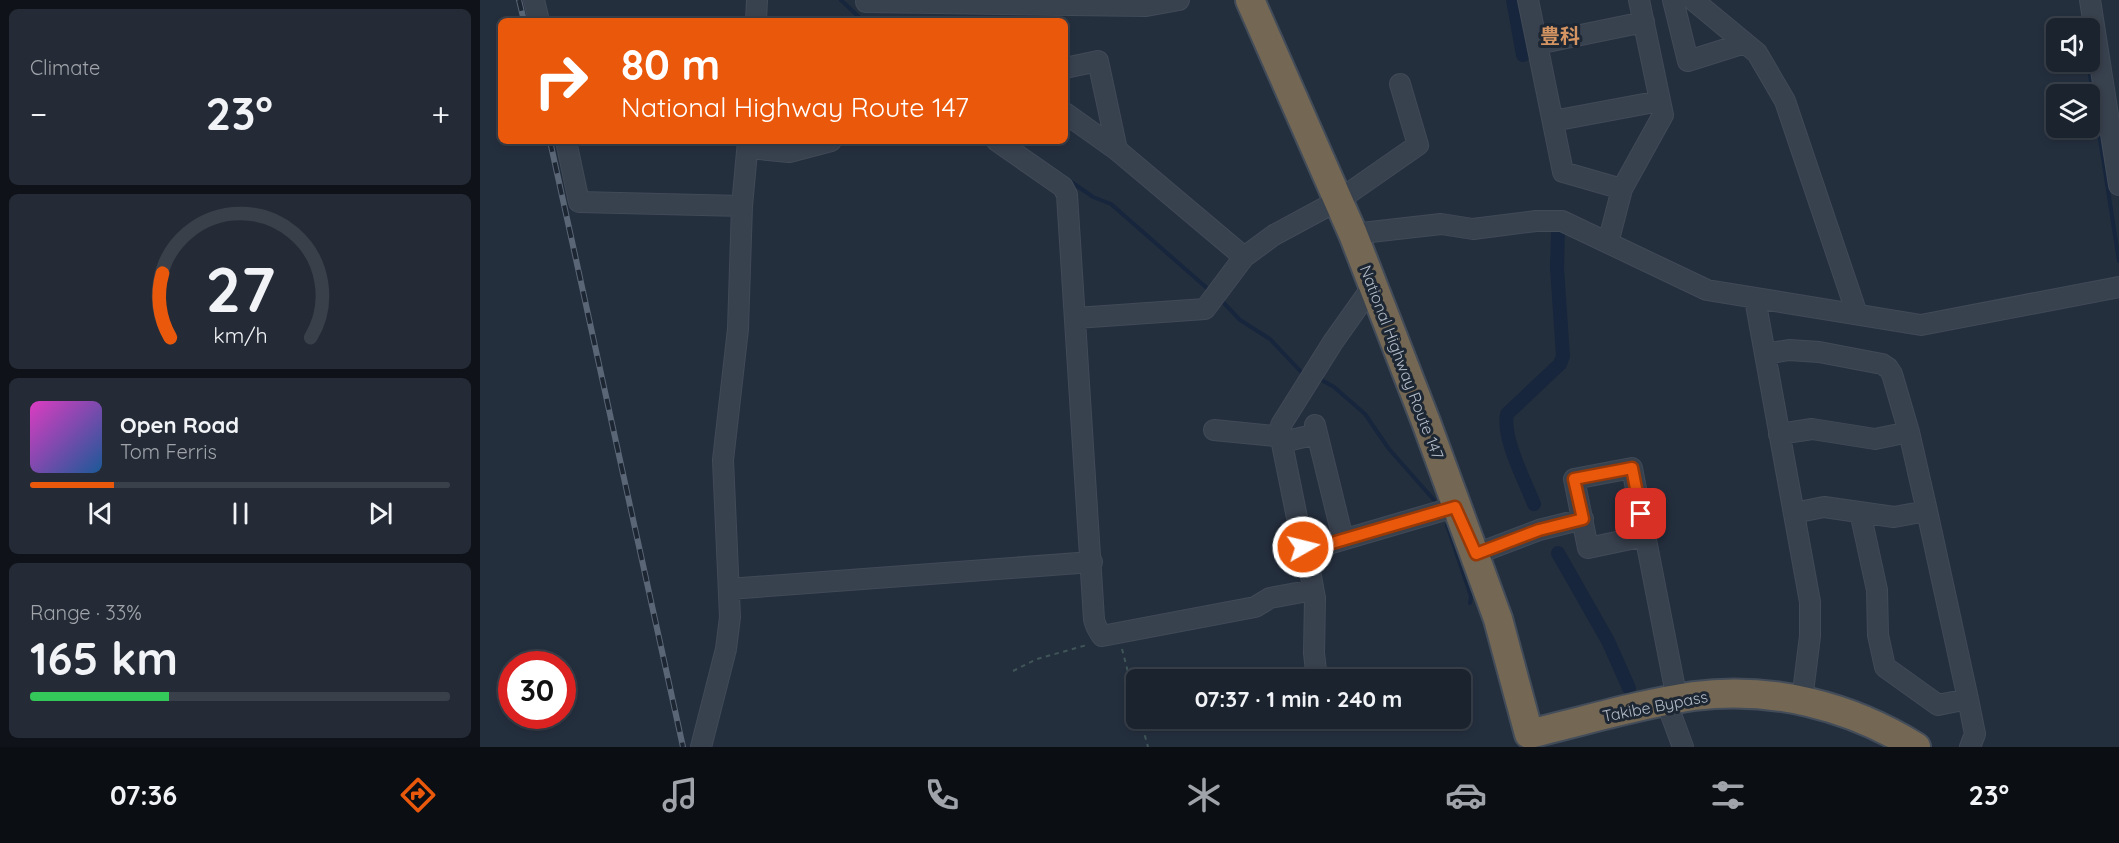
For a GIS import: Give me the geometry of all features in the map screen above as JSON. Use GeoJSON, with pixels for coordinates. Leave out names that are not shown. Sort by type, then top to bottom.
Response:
{"type":"FeatureCollection","features":[{"type":"Feature","properties":{"kind":"highway","name":"National Highway Route 147"},"geometry":{"type":"LineString","coordinates":[[1250,0],[1339,200],[1426,422],[1455,507],[1476,554],[1498,619],[1529,734]]}},
{"type":"Feature","properties":{"kind":"highway","name":"Takibe Bypass"},"geometry":{"type":"LineString","coordinates":[[1529,734],[1672,700],[1706,695],[1744,694],[1802,700],[1826,706],[1868,721],[1916,747]]}},
{"type":"Feature","properties":{"kind":"street"},"geometry":{"type":"LineString","coordinates":[[534,0],[538,18]]}},
{"type":"Feature","properties":{"kind":"street"},"geometry":{"type":"LineString","coordinates":[[756,18],[757,0]]}},
{"type":"Feature","properties":{"kind":"street"},"geometry":{"type":"LineString","coordinates":[[866,2],[927,12],[1022,13],[1146,6],[1179,0]]}},
{"type":"Feature","properties":{"kind":"street"},"geometry":{"type":"LineString","coordinates":[[1528,0],[1563,172],[1622,189]]}},
{"type":"Feature","properties":{"kind":"street"},"geometry":{"type":"LineString","coordinates":[[1608,243],[1622,189],[1663,114],[1639,0]]}},
{"type":"Feature","properties":{"kind":"street"},"geometry":{"type":"LineString","coordinates":[[1673,0],[1688,61],[1745,43]]}},
{"type":"Feature","properties":{"kind":"street"},"geometry":{"type":"LineString","coordinates":[[1694,0],[1757,53],[1785,101],[1857,314]]}},
{"type":"Feature","properties":{"kind":"street"},"geometry":{"type":"LineString","coordinates":[[2090,0],[2119,185]]}},
{"type":"Feature","properties":{"kind":"street"},"geometry":{"type":"LineString","coordinates":[[1537,44],[1644,22]]}},
{"type":"Feature","properties":{"kind":"street"},"geometry":{"type":"LineString","coordinates":[[1068,67],[1098,61],[1117,150]]}},
{"type":"Feature","properties":{"kind":"street"},"geometry":{"type":"LineString","coordinates":[[1076,318],[1205,309],[1244,257],[1274,235],[1339,200],[1418,145],[1400,84]]}},
{"type":"Feature","properties":{"kind":"street"},"geometry":{"type":"LineString","coordinates":[[1553,121],[1660,101]]}},
{"type":"Feature","properties":{"kind":"street"},"geometry":{"type":"LineString","coordinates":[[1068,115],[1117,150],[1244,257]]}},
{"type":"Feature","properties":{"kind":"street"},"geometry":{"type":"LineString","coordinates":[[567,144],[579,202],[742,206]]}},
{"type":"Feature","properties":{"kind":"street"},"geometry":{"type":"LineString","coordinates":[[701,747],[726,649],[730,617],[723,460],[738,329],[742,206],[748,145],[789,152],[820,144]]}},
{"type":"Feature","properties":{"kind":"street"},"geometry":{"type":"LineString","coordinates":[[1002,144],[1063,187],[1066,195],[1095,626],[1110,634],[1255,607],[1270,598],[1313,590]]}},
{"type":"Feature","properties":{"kind":"street"},"geometry":{"type":"LineString","coordinates":[[1353,234],[1441,224],[1473,229],[1550,220],[1562,221],[1707,290],[1921,325],[2119,287]]}},
{"type":"Feature","properties":{"kind":"street"},"geometry":{"type":"LineString","coordinates":[[1375,291],[1367,294],[1293,403],[1281,425],[1280,430],[1303,547],[1308,550],[1455,507]]}},
{"type":"Feature","properties":{"kind":"street"},"geometry":{"type":"LineString","coordinates":[[1755,299],[1810,603],[1810,636],[1802,700]]}},
{"type":"Feature","properties":{"kind":"street"},"geometry":{"type":"LineString","coordinates":[[1765,354],[1789,350],[1809,351],[1882,364],[1892,374],[1909,432],[1968,699],[1975,734],[1970,747]]}},
{"type":"Feature","properties":{"kind":"street"},"geometry":{"type":"LineString","coordinates":[[1214,430],[1275,436],[1287,441],[1316,429],[1343,539]]}},
{"type":"Feature","properties":{"kind":"street"},"geometry":{"type":"LineString","coordinates":[[1779,434],[1812,429],[1875,439],[1909,432]]}},
{"type":"Feature","properties":{"kind":"street"},"geometry":{"type":"LineString","coordinates":[[1645,536],[1588,548],[1574,479],[1632,468],[1645,536],[1672,700],[1683,747]]}},
{"type":"Feature","properties":{"kind":"street"},"geometry":{"type":"LineString","coordinates":[[1794,513],[1824,507],[1894,517],[1927,511]]}},
{"type":"Feature","properties":{"kind":"street"},"geometry":{"type":"LineString","coordinates":[[1860,512],[1877,590],[1878,635],[1885,668],[1938,705],[1968,699]]}},
{"type":"Feature","properties":{"kind":"street"},"geometry":{"type":"LineString","coordinates":[[1476,554],[1539,530],[1583,519]]}},
{"type":"Feature","properties":{"kind":"street"},"geometry":{"type":"LineString","coordinates":[[1308,550],[1315,608],[1316,669]]}},
{"type":"Feature","properties":{"kind":"street"},"geometry":{"type":"LineString","coordinates":[[729,589],[1092,562]]}},
{"type":"Feature","properties":{"kind":"path"},"geometry":{"type":"LineString","coordinates":[[1013,671],[1037,659],[1085,646],[1110,634],[1126,677]]}},
{"type":"Feature","properties":{"kind":"path"},"geometry":{"type":"LineString","coordinates":[[1143,729],[1148,747]]}},
{"type":"Feature","properties":{"kind":"waterway"},"geometry":{"type":"LineString","coordinates":[[841,0],[860,18]]}},
{"type":"Feature","properties":{"kind":"waterway"},"geometry":{"type":"LineString","coordinates":[[1513,0],[1523,55]]}},
{"type":"Feature","properties":{"kind":"waterway"},"geometry":{"type":"LineString","coordinates":[[2090,72],[2119,261]]}},
{"type":"Feature","properties":{"kind":"waterway"},"geometry":{"type":"LineString","coordinates":[[1070,181],[1093,197],[1111,204],[1208,289]]}},
{"type":"Feature","properties":{"kind":"waterway"},"geometry":{"type":"LineString","coordinates":[[1534,504],[1511,447],[1506,424],[1507,414],[1560,364],[1563,356],[1557,268],[1558,232]]}},
{"type":"Feature","properties":{"kind":"waterway"},"geometry":{"type":"LineString","coordinates":[[1222,301],[1240,320],[1270,339],[1305,376]]}},
{"type":"Feature","properties":{"kind":"waterway"},"geometry":{"type":"LineString","coordinates":[[1318,378],[1334,387],[1365,414],[1389,449],[1434,500]]}},
{"type":"Feature","properties":{"kind":"waterway"},"geometry":{"type":"LineString","coordinates":[[1447,525],[1471,596],[1470,603]]}},
{"type":"Feature","properties":{"kind":"waterway"},"geometry":{"type":"LineString","coordinates":[[1558,553],[1608,641],[1629,688]]}},
{"type":"Feature","properties":{"kind":"railway"},"geometry":{"type":"LineString","coordinates":[[519,0],[523,18]]}},
{"type":"Feature","properties":{"kind":"railway"},"geometry":{"type":"LineString","coordinates":[[551,144],[683,747]]}},
{"type":"Feature","properties":{"kind":"district","name":"豊科"},"geometry":{"type":"Point","coordinates":[1560,35]}},
{"type":"Feature","properties":{"kind":"route"},"geometry":{"type":"LineString","coordinates":[[1303,547],[1308,550],[1455,507],[1476,554],[1539,530],[1583,519],[1574,479],[1632,468],[1641,514]]}}]}
